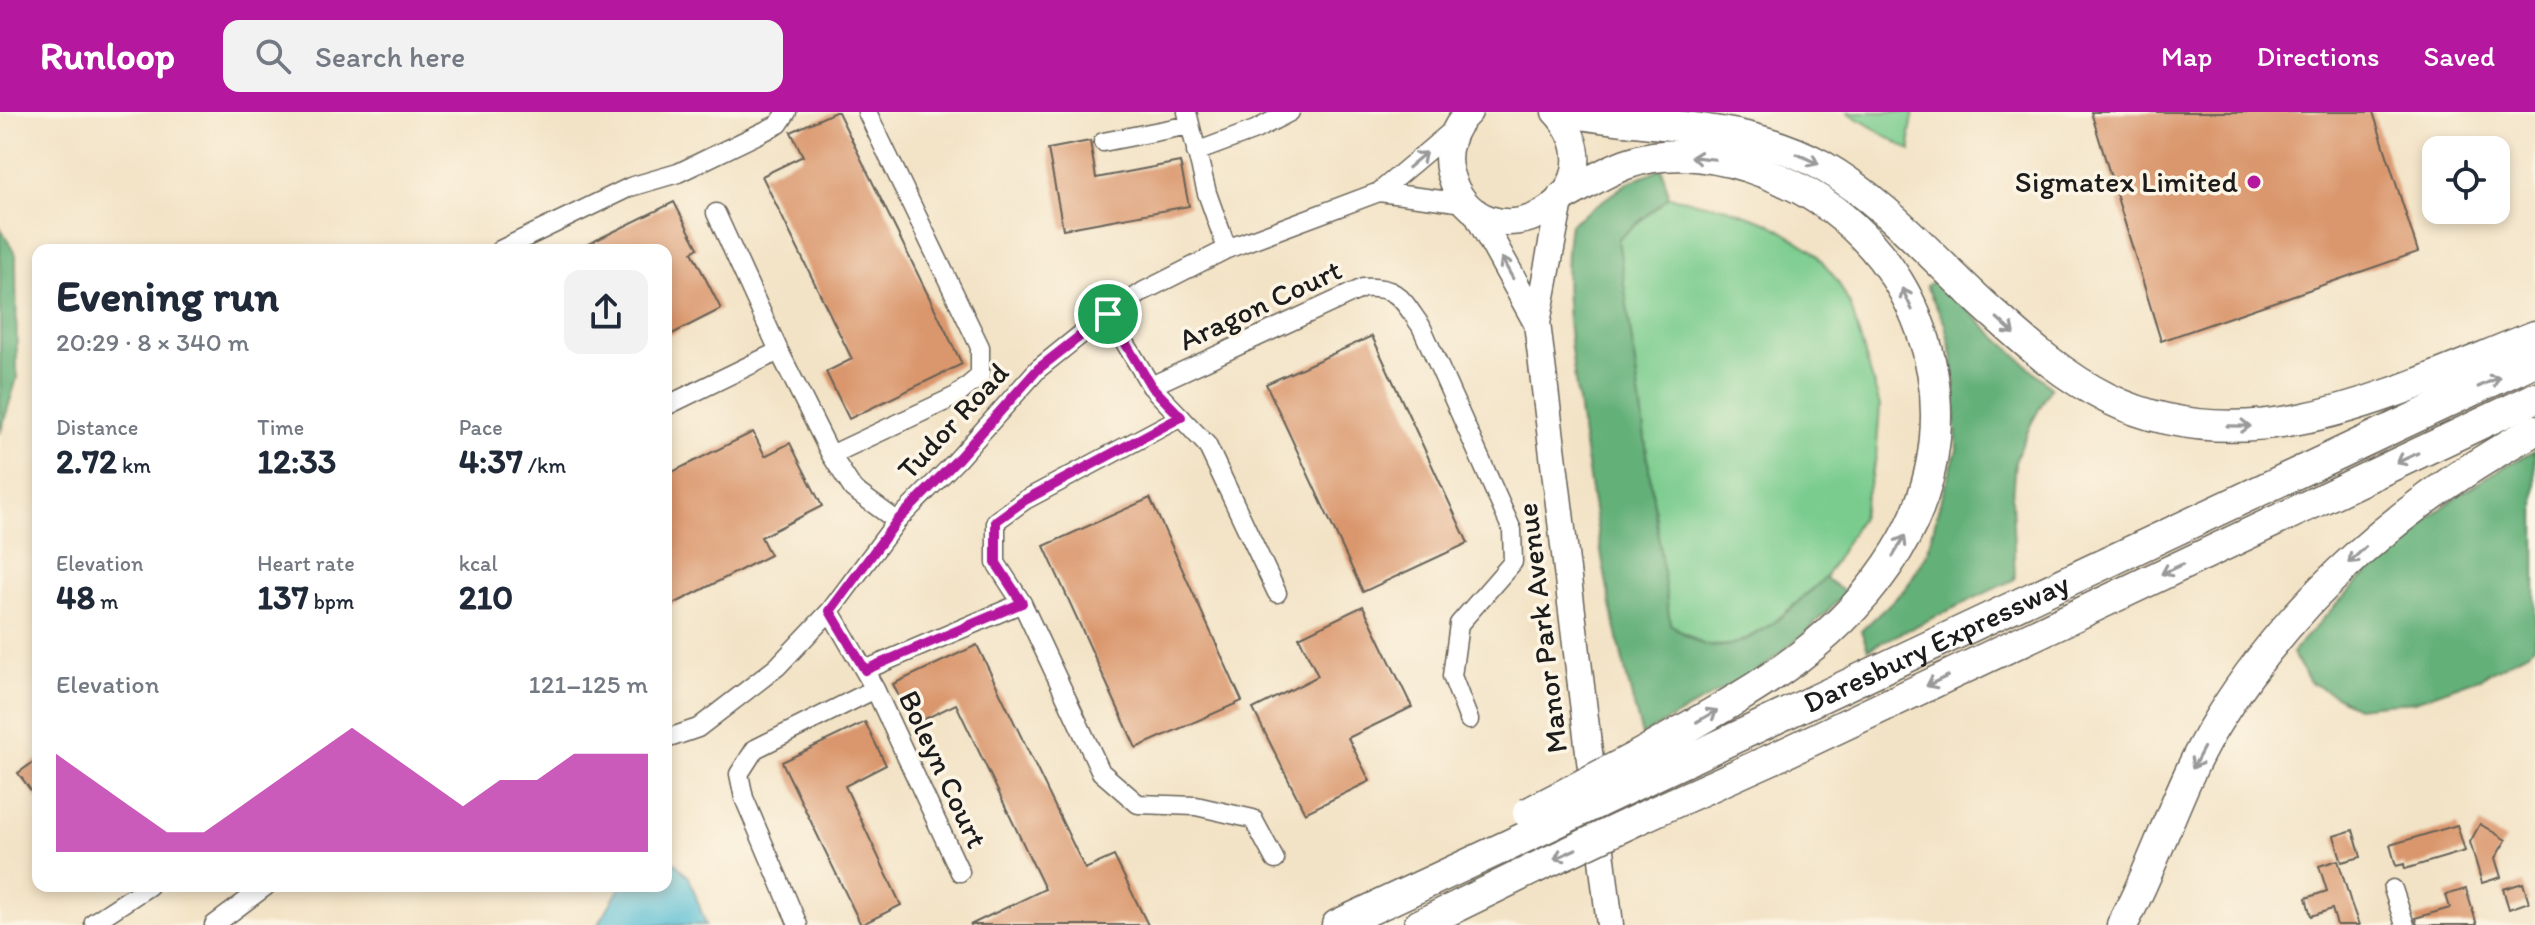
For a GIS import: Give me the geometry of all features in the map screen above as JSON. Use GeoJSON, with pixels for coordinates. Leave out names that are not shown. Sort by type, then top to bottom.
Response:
{"type":"FeatureCollection","features":[{"type":"Feature","properties":{"kind":"main road"},"geometry":{"type":"LineString","coordinates":[[1568,112],[1734,133],[1776,145],[1820,165],[1855,187],[1913,236],[2027,344],[2071,377],[2108,398],[2152,415],[2203,425],[2245,427],[2293,422],[2360,405],[2535,336]]}},
{"type":"Feature","properties":{"kind":"main road"},"geometry":{"type":"LineString","coordinates":[[1337,925],[1641,768],[1809,652],[1858,605],[1897,550],[1924,498],[1935,449],[1936,391],[1926,339],[1900,283],[1869,241],[1830,205],[1791,182],[1746,165],[1701,156],[1657,157],[1628,163],[1562,199]]}},
{"type":"Feature","properties":{"kind":"main road","name":"Daresbury Expressway"},"geometry":{"type":"LineString","coordinates":[[1641,768],[2535,361]]}},
{"type":"Feature","properties":{"kind":"main road","name":"Daresbury Expressway"},"geometry":{"type":"LineString","coordinates":[[1419,925],[2535,398]]}},
{"type":"Feature","properties":{"kind":"main road"},"geometry":{"type":"LineString","coordinates":[[2122,925],[2177,796],[2217,722],[2311,598],[2382,532],[2442,488],[2535,430]]}},
{"type":"Feature","properties":{"kind":"street"},"geometry":{"type":"LineString","coordinates":[[512,244],[630,187],[678,173],[779,124],[787,112]]}},
{"type":"Feature","properties":{"kind":"street"},"geometry":{"type":"LineString","coordinates":[[831,455],[956,396],[980,376],[980,347],[867,112]]}},
{"type":"Feature","properties":{"kind":"street"},"geometry":{"type":"LineString","coordinates":[[1196,152],[1255,130],[1290,112]]}},
{"type":"Feature","properties":{"kind":"street","name":"Manor Park Avenue"},"geometry":{"type":"LineString","coordinates":[[1555,112],[1565,123],[1573,140],[1576,160],[1573,178],[1562,199],[1537,323],[1610,925]]}},
{"type":"Feature","properties":{"kind":"street","name":"Manor Park Avenue"},"geometry":{"type":"LineString","coordinates":[[1463,117],[1449,146],[1448,167],[1454,186],[1471,208],[1537,323]]}},
{"type":"Feature","properties":{"kind":"street","name":"Tudor Road"},"geometry":{"type":"LineString","coordinates":[[672,737],[698,728],[777,667],[830,611],[897,521],[956,461],[1038,369],[1108,314],[1144,291],[1227,249],[1379,192],[1463,117]]}},
{"type":"Feature","properties":{"kind":"street"},"geometry":{"type":"LineString","coordinates":[[1103,142],[1188,119],[1207,193],[1227,249]]}},
{"type":"Feature","properties":{"kind":"street","name":"Tudor Road"},"geometry":{"type":"LineString","coordinates":[[1379,192],[1471,208]]}},
{"type":"Feature","properties":{"kind":"street"},"geometry":{"type":"LineString","coordinates":[[1471,208],[1493,220],[1520,222],[1546,213],[1562,199]]}},
{"type":"Feature","properties":{"kind":"street"},"geometry":{"type":"LineString","coordinates":[[716,213],[831,455],[853,489],[897,521]]}},
{"type":"Feature","properties":{"kind":"street","name":"Aragon Court"},"geometry":{"type":"LineString","coordinates":[[1151,386],[1363,288],[1383,287],[1399,296],[1421,326],[1512,530],[1513,562],[1459,624],[1452,676],[1469,720]]}},
{"type":"Feature","properties":{"kind":"street"},"geometry":{"type":"LineString","coordinates":[[1108,314],[1151,386],[1207,445],[1277,593]]}},
{"type":"Feature","properties":{"kind":"street"},"geometry":{"type":"LineString","coordinates":[[672,403],[779,351]]}},
{"type":"Feature","properties":{"kind":"street"},"geometry":{"type":"LineString","coordinates":[[1181,417],[1025,500],[996,521],[996,563],[1022,603],[1101,772],[1138,804],[1196,806],[1253,819],[1275,860]]}},
{"type":"Feature","properties":{"kind":"street","name":"Boleyn Court"},"geometry":{"type":"LineString","coordinates":[[865,670],[1022,603]]}},
{"type":"Feature","properties":{"kind":"street","name":"Boleyn Court"},"geometry":{"type":"LineString","coordinates":[[830,611],[875,689],[960,872]]}},
{"type":"Feature","properties":{"kind":"street","name":"Boleyn Court"},"geometry":{"type":"LineString","coordinates":[[798,925],[744,798],[739,774],[755,749],[875,689]]}},
{"type":"Feature","properties":{"kind":"street"},"geometry":{"type":"LineString","coordinates":[[2393,889],[2405,925]]}},
{"type":"Feature","properties":{"kind":"street"},"geometry":{"type":"LineString","coordinates":[[95,925],[94,922],[140,892]]}},
{"type":"Feature","properties":{"kind":"street"},"geometry":{"type":"LineString","coordinates":[[214,925],[258,892]]}},
{"type":"Feature","properties":{"kind":"green space"},"geometry":{"type":"Polygon","coordinates":[[[1847,112],[1914,112],[1911,151],[1847,112]]]}},
{"type":"Feature","properties":{"kind":"green space"},"geometry":{"type":"Polygon","coordinates":[[[1662,168],[1669,197],[1618,239],[1670,624],[1704,645],[1725,646],[1741,642],[1772,624],[1825,578],[1846,593],[1766,665],[1642,735],[1614,619],[1593,503],[1571,349],[1566,274],[1570,224],[1629,182],[1662,168]]]}},
{"type":"Feature","properties":{"kind":"green space"},"geometry":{"type":"Polygon","coordinates":[[[1669,197],[1727,208],[1769,223],[1812,250],[1837,280],[1851,307],[1880,406],[1876,458],[1861,517],[1825,578],[1773,623],[1735,645],[1706,646],[1670,624],[1618,239],[1669,197]]]}},
{"type":"Feature","properties":{"kind":"green space"},"geometry":{"type":"Polygon","coordinates":[[[0,227],[16,255],[17,378],[0,434],[0,227]]]}},
{"type":"Feature","properties":{"kind":"green space"},"geometry":{"type":"Polygon","coordinates":[[[1938,279],[2051,387],[2015,461],[2012,498],[2015,579],[1868,649],[1861,631],[1906,588],[1928,551],[1957,450],[1953,359],[1945,324],[1926,286],[1938,279]]]}},
{"type":"Feature","properties":{"kind":"green space"},"geometry":{"type":"Polygon","coordinates":[[[2535,451],[2535,644],[2529,651],[2482,677],[2415,701],[2356,707],[2310,682],[2292,653],[2346,594],[2434,514],[2499,470],[2535,451]]]}},
{"type":"Feature","properties":{"kind":"water"},"geometry":{"type":"Polygon","coordinates":[[[672,860],[689,877],[706,925],[598,925],[617,892],[672,892],[672,860]]]}},
{"type":"Feature","properties":{"kind":"building"},"geometry":{"type":"Polygon","coordinates":[[[838,112],[962,364],[849,419],[826,372],[852,359],[762,176],[803,156],[791,132],[838,112]]]}},
{"type":"Feature","properties":{"kind":"building","name":"Sigmatex Limited"},"geometry":{"type":"Polygon","coordinates":[[[2091,112],[2373,112],[2418,252],[2161,341],[2091,112]]]}},
{"type":"Feature","properties":{"kind":"building"},"geometry":{"type":"Polygon","coordinates":[[[1090,141],[1096,178],[1180,162],[1189,206],[1063,229],[1048,149],[1090,141]]]}},
{"type":"Feature","properties":{"kind":"building"},"geometry":{"type":"Polygon","coordinates":[[[674,202],[698,248],[692,252],[721,309],[672,334],[672,244],[588,244],[674,202]]]}},
{"type":"Feature","properties":{"kind":"building"},"geometry":{"type":"Polygon","coordinates":[[[1372,336],[1468,543],[1363,592],[1266,384],[1372,336]]]}},
{"type":"Feature","properties":{"kind":"building"},"geometry":{"type":"Polygon","coordinates":[[[753,432],[765,456],[790,443],[822,506],[761,537],[770,555],[672,605],[672,472],[753,432]]]}},
{"type":"Feature","properties":{"kind":"building"},"geometry":{"type":"Polygon","coordinates":[[[1150,498],[1242,701],[1136,748],[1044,546],[1150,498]]]}},
{"type":"Feature","properties":{"kind":"building"},"geometry":{"type":"Polygon","coordinates":[[[1363,606],[1412,707],[1348,738],[1370,781],[1305,813],[1253,709],[1318,676],[1299,637],[1363,606]]]}},
{"type":"Feature","properties":{"kind":"building"},"geometry":{"type":"Polygon","coordinates":[[[977,645],[1085,869],[1114,856],[1148,925],[970,925],[1045,889],[956,704],[912,725],[893,684],[977,645]]]}},
{"type":"Feature","properties":{"kind":"building"},"geometry":{"type":"Polygon","coordinates":[[[865,722],[886,765],[845,786],[901,905],[861,925],[782,762],[865,722]]]}},
{"type":"Feature","properties":{"kind":"building"},"geometry":{"type":"Polygon","coordinates":[[[32,763],[32,792],[18,773],[32,763]]]}},
{"type":"Feature","properties":{"kind":"building"},"geometry":{"type":"Polygon","coordinates":[[[2480,824],[2506,840],[2495,858],[2501,877],[2482,883],[2470,842],[2480,824]]]}},
{"type":"Feature","properties":{"kind":"building"},"geometry":{"type":"Polygon","coordinates":[[[2457,825],[2465,851],[2405,869],[2404,864],[2396,866],[2390,845],[2457,825]]]}},
{"type":"Feature","properties":{"kind":"building"},"geometry":{"type":"Polygon","coordinates":[[[2353,830],[2361,857],[2342,862],[2334,836],[2353,830]]]}},
{"type":"Feature","properties":{"kind":"building"},"geometry":{"type":"Polygon","coordinates":[[[2338,860],[2359,925],[2337,925],[2332,909],[2311,916],[2306,898],[2327,891],[2319,866],[2338,860]]]}},
{"type":"Feature","properties":{"kind":"building"},"geometry":{"type":"Polygon","coordinates":[[[2523,883],[2529,902],[2509,909],[2503,889],[2523,883]]]}},
{"type":"Feature","properties":{"kind":"building"},"geometry":{"type":"Polygon","coordinates":[[[2466,889],[2477,925],[2417,925],[2415,918],[2450,908],[2446,895],[2466,889]]]}},
{"type":"Feature","properties":{"kind":"place","name":"Sigmatex Limited"},"geometry":{"type":"Point","coordinates":[2254,182]}},
{"type":"Feature","properties":{"kind":"route"},"geometry":{"type":"LineString","coordinates":[[1108,314],[1151,386],[1181,417],[1025,500],[996,521],[996,563],[1022,603],[865,670],[830,611],[897,521],[956,461],[1038,369],[1108,314]]}}]}
